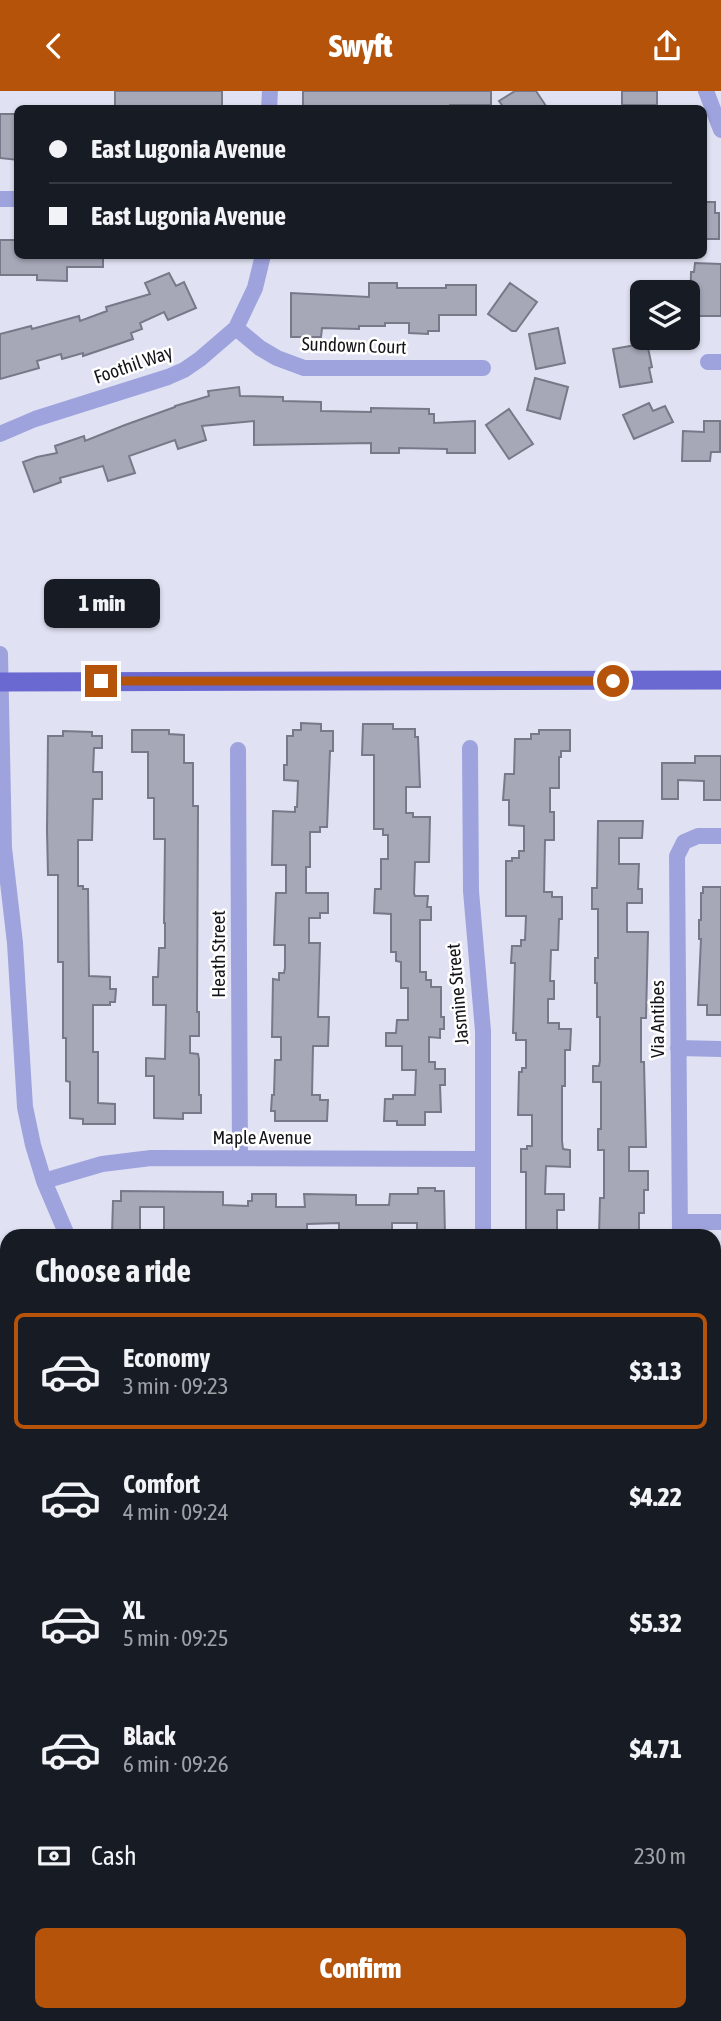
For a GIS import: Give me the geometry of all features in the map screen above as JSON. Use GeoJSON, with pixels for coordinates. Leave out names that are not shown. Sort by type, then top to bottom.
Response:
{"type":"FeatureCollection","features":[{"type":"Feature","properties":{"kind":"main road"},"geometry":{"type":"LineString","coordinates":[[1,682],[721,680]]}},
{"type":"Feature","properties":{"kind":"street"},"geometry":{"type":"LineString","coordinates":[[706,91],[721,130]]}},
{"type":"Feature","properties":{"kind":"street","name":"Foothil Way"},"geometry":{"type":"LineString","coordinates":[[0,434],[35,419],[176,373],[200,359],[236,328],[255,288],[262,259]]}},
{"type":"Feature","properties":{"kind":"street","name":"Sundown Court"},"geometry":{"type":"LineString","coordinates":[[236,328],[277,359],[304,367],[483,368]]}},
{"type":"Feature","properties":{"kind":"street"},"geometry":{"type":"LineString","coordinates":[[0,654],[4,848],[15,943],[25,1107],[44,1181],[64,1229]]}},
{"type":"Feature","properties":{"kind":"street","name":"Jasmine Street"},"geometry":{"type":"LineString","coordinates":[[470,748],[471,910],[483,1031],[483,1229]]}},
{"type":"Feature","properties":{"kind":"street","name":"Heath Street"},"geometry":{"type":"LineString","coordinates":[[238,750],[240,1158]]}},
{"type":"Feature","properties":{"kind":"street","name":"Via Antibes"},"geometry":{"type":"LineString","coordinates":[[680,1229],[677,856],[684,842],[698,836],[721,836]]}},
{"type":"Feature","properties":{"kind":"street"},"geometry":{"type":"LineString","coordinates":[[678,1048],[721,1049]]}},
{"type":"Feature","properties":{"kind":"street","name":"Maple Avenue"},"geometry":{"type":"LineString","coordinates":[[44,1181],[102,1164],[152,1158],[482,1159]]}},
{"type":"Feature","properties":{"kind":"street"},"geometry":{"type":"LineString","coordinates":[[680,1229],[721,1222]]}},
{"type":"Feature","properties":{"kind":"building"},"geometry":{"type":"Polygon","coordinates":[[[115,91],[222,91],[222,105],[115,105],[115,91]]]}},
{"type":"Feature","properties":{"kind":"building"},"geometry":{"type":"Polygon","coordinates":[[[303,91],[491,91],[491,105],[303,105],[303,91]]]}},
{"type":"Feature","properties":{"kind":"building"},"geometry":{"type":"Polygon","coordinates":[[[515,91],[536,91],[545,105],[502,105],[499,101],[515,91]]]}},
{"type":"Feature","properties":{"kind":"building"},"geometry":{"type":"Polygon","coordinates":[[[622,91],[657,91],[657,105],[622,105],[622,91]]]}},
{"type":"Feature","properties":{"kind":"building"},"geometry":{"type":"Polygon","coordinates":[[[0,114],[14,114],[14,160],[0,158],[0,114]]]}},
{"type":"Feature","properties":{"kind":"building"},"geometry":{"type":"Polygon","coordinates":[[[707,202],[715,202],[715,213],[719,213],[719,239],[707,239],[707,202]]]}},
{"type":"Feature","properties":{"kind":"building"},"geometry":{"type":"Polygon","coordinates":[[[0,240],[14,240],[14,259],[103,259],[103,267],[67,267],[67,281],[37,280],[37,275],[0,275],[0,240]]]}},
{"type":"Feature","properties":{"kind":"building"},"geometry":{"type":"Polygon","coordinates":[[[695,263],[721,264],[721,316],[700,316],[700,280],[691,280],[691,272],[694,272],[695,263]]]}},
{"type":"Feature","properties":{"kind":"building"},"geometry":{"type":"Polygon","coordinates":[[[169,273],[176,286],[184,282],[196,308],[168,320],[164,312],[140,323],[142,329],[131,333],[133,339],[83,356],[83,353],[62,359],[61,354],[37,361],[39,368],[0,379],[0,334],[31,326],[32,329],[79,316],[80,321],[107,311],[106,307],[150,294],[145,283],[169,273]]]}},
{"type":"Feature","properties":{"kind":"building"},"geometry":{"type":"Polygon","coordinates":[[[369,283],[397,283],[397,288],[476,285],[476,315],[439,315],[439,331],[428,331],[428,334],[409,333],[409,323],[385,323],[385,326],[359,326],[359,329],[322,328],[321,337],[291,337],[291,293],[369,297],[369,283]]]}},
{"type":"Feature","properties":{"kind":"building"},"geometry":{"type":"Polygon","coordinates":[[[510,283],[537,302],[516,331],[488,314],[510,283]]]}},
{"type":"Feature","properties":{"kind":"building"},"geometry":{"type":"Polygon","coordinates":[[[558,328],[565,363],[536,369],[529,334],[558,328]]]}},
{"type":"Feature","properties":{"kind":"building"},"geometry":{"type":"Polygon","coordinates":[[[630,346],[630,350],[648,350],[652,382],[620,387],[613,349],[630,346]]]}},
{"type":"Feature","properties":{"kind":"building"},"geometry":{"type":"Polygon","coordinates":[[[535,378],[568,387],[560,419],[527,410],[535,378]]]}},
{"type":"Feature","properties":{"kind":"building"},"geometry":{"type":"Polygon","coordinates":[[[239,387],[240,396],[283,397],[283,401],[321,402],[321,411],[429,409],[429,414],[434,414],[434,423],[475,421],[475,453],[447,453],[447,449],[399,448],[399,453],[371,453],[371,443],[254,445],[254,421],[202,426],[206,440],[178,449],[175,440],[129,456],[135,473],[108,481],[103,466],[60,478],[61,482],[34,492],[23,462],[57,453],[55,446],[84,436],[85,441],[175,406],[209,396],[208,391],[239,387]]]}},
{"type":"Feature","properties":{"kind":"building"},"geometry":{"type":"Polygon","coordinates":[[[649,403],[653,411],[665,406],[673,422],[634,439],[623,415],[649,403]]]}},
{"type":"Feature","properties":{"kind":"building"},"geometry":{"type":"Polygon","coordinates":[[[509,409],[533,444],[509,459],[486,425],[509,409]]]}},
{"type":"Feature","properties":{"kind":"building"},"geometry":{"type":"Polygon","coordinates":[[[704,421],[720,421],[720,452],[711,452],[710,461],[682,461],[683,431],[704,432],[704,421]]]}},
{"type":"Feature","properties":{"kind":"building"},"geometry":{"type":"Polygon","coordinates":[[[301,723],[321,724],[321,731],[333,731],[327,827],[320,827],[320,832],[310,832],[310,867],[306,867],[306,893],[328,893],[328,913],[320,913],[320,918],[309,918],[309,943],[320,943],[318,1017],[329,1017],[328,1046],[313,1046],[312,1095],[320,1095],[320,1100],[328,1100],[327,1121],[275,1121],[275,1111],[271,1111],[272,1095],[275,1060],[281,1060],[281,1037],[272,1037],[273,979],[279,980],[279,973],[284,973],[285,968],[285,945],[274,945],[276,893],[286,893],[286,865],[272,865],[273,811],[295,812],[297,807],[298,781],[284,780],[284,765],[287,765],[287,736],[293,736],[293,730],[301,730],[301,723]]]}},
{"type":"Feature","properties":{"kind":"building"},"geometry":{"type":"Polygon","coordinates":[[[363,724],[393,724],[393,729],[415,729],[415,737],[418,737],[420,787],[406,787],[406,813],[413,813],[413,817],[430,817],[429,862],[415,862],[414,893],[415,896],[428,896],[427,907],[431,907],[431,920],[420,920],[420,972],[426,972],[426,980],[431,980],[431,987],[441,987],[441,1017],[444,1017],[444,1029],[440,1029],[440,1038],[429,1037],[429,1062],[435,1062],[435,1069],[445,1069],[445,1085],[440,1085],[441,1112],[425,1112],[425,1125],[397,1125],[397,1121],[384,1121],[385,1099],[393,1099],[393,1095],[415,1095],[416,1070],[402,1070],[402,1046],[386,1046],[386,1033],[396,1033],[397,1020],[408,1020],[408,988],[401,988],[401,962],[396,961],[396,952],[391,952],[391,914],[374,913],[375,889],[381,889],[381,859],[388,859],[388,835],[383,835],[383,829],[374,829],[374,755],[362,755],[363,724]]]}},
{"type":"Feature","properties":{"kind":"building"},"geometry":{"type":"Polygon","coordinates":[[[132,730],[169,730],[169,734],[184,735],[184,763],[193,763],[193,806],[198,806],[199,1036],[190,1036],[190,1053],[198,1054],[199,1059],[201,1113],[183,1113],[183,1119],[154,1118],[154,1076],[146,1076],[146,1058],[165,1059],[166,1005],[153,1005],[153,977],[158,977],[159,948],[165,948],[165,839],[154,839],[154,798],[148,798],[148,752],[132,752],[132,730]]]}},
{"type":"Feature","properties":{"kind":"building"},"geometry":{"type":"Polygon","coordinates":[[[539,730],[570,730],[570,751],[561,751],[559,757],[559,788],[550,788],[550,812],[554,812],[554,840],[545,840],[544,892],[552,892],[552,897],[562,897],[558,950],[551,950],[550,981],[554,981],[554,999],[548,999],[548,1023],[559,1023],[559,1029],[571,1029],[570,1050],[565,1050],[565,1086],[562,1086],[562,1141],[563,1149],[570,1150],[570,1167],[546,1166],[545,1194],[564,1194],[564,1210],[557,1210],[557,1229],[526,1229],[526,1172],[521,1172],[521,1149],[532,1146],[532,1115],[518,1115],[519,1072],[526,1068],[526,1040],[516,1040],[516,1033],[513,1033],[515,963],[511,963],[512,946],[521,946],[521,940],[525,940],[526,916],[506,916],[506,861],[519,858],[519,851],[524,851],[524,826],[509,825],[509,800],[503,800],[505,774],[514,774],[515,739],[531,739],[531,734],[539,734],[539,730]]]}},
{"type":"Feature","properties":{"kind":"building"},"geometry":{"type":"Polygon","coordinates":[[[63,731],[92,732],[92,736],[102,736],[102,748],[94,748],[93,772],[102,772],[102,799],[93,799],[92,840],[78,840],[78,886],[88,889],[89,976],[110,977],[110,989],[116,989],[115,1002],[110,1002],[110,1005],[93,1005],[93,1052],[98,1052],[98,1103],[115,1104],[115,1124],[83,1124],[83,1119],[70,1118],[70,1082],[66,1081],[66,1038],[63,1038],[63,962],[58,962],[58,875],[48,875],[47,830],[48,736],[63,736],[63,731]]]}},
{"type":"Feature","properties":{"kind":"building"},"geometry":{"type":"Polygon","coordinates":[[[695,756],[721,756],[721,800],[704,800],[704,781],[678,780],[678,799],[662,799],[662,763],[695,763],[695,756]]]}},
{"type":"Feature","properties":{"kind":"building"},"geometry":{"type":"Polygon","coordinates":[[[598,821],[643,821],[642,838],[619,838],[619,864],[639,864],[638,889],[642,889],[642,903],[627,903],[627,932],[648,932],[646,1018],[641,1018],[646,1147],[629,1147],[629,1171],[648,1171],[648,1190],[644,1190],[644,1213],[639,1213],[639,1229],[599,1229],[600,1198],[604,1198],[604,1150],[598,1150],[601,1082],[593,1082],[593,1066],[599,1066],[600,1061],[600,1017],[597,1017],[595,983],[598,909],[592,909],[592,888],[597,888],[598,821]]]}},
{"type":"Feature","properties":{"kind":"building"},"geometry":{"type":"Polygon","coordinates":[[[703,887],[721,887],[721,1015],[707,1015],[707,1005],[698,1005],[701,939],[699,920],[703,887]]]}},
{"type":"Feature","properties":{"kind":"building"},"geometry":{"type":"Polygon","coordinates":[[[418,1188],[444,1191],[445,1229],[417,1229],[417,1223],[392,1223],[392,1229],[339,1229],[339,1223],[307,1224],[307,1229],[164,1229],[164,1207],[140,1207],[140,1229],[112,1229],[113,1201],[121,1201],[121,1191],[223,1192],[223,1205],[248,1206],[248,1201],[252,1201],[252,1194],[276,1194],[276,1207],[305,1207],[304,1194],[356,1195],[356,1205],[389,1205],[390,1194],[418,1194],[418,1188]]]}},
{"type":"Feature","properties":{"kind":"route"},"geometry":{"type":"LineString","coordinates":[[101,681],[613,681]]}}]}
